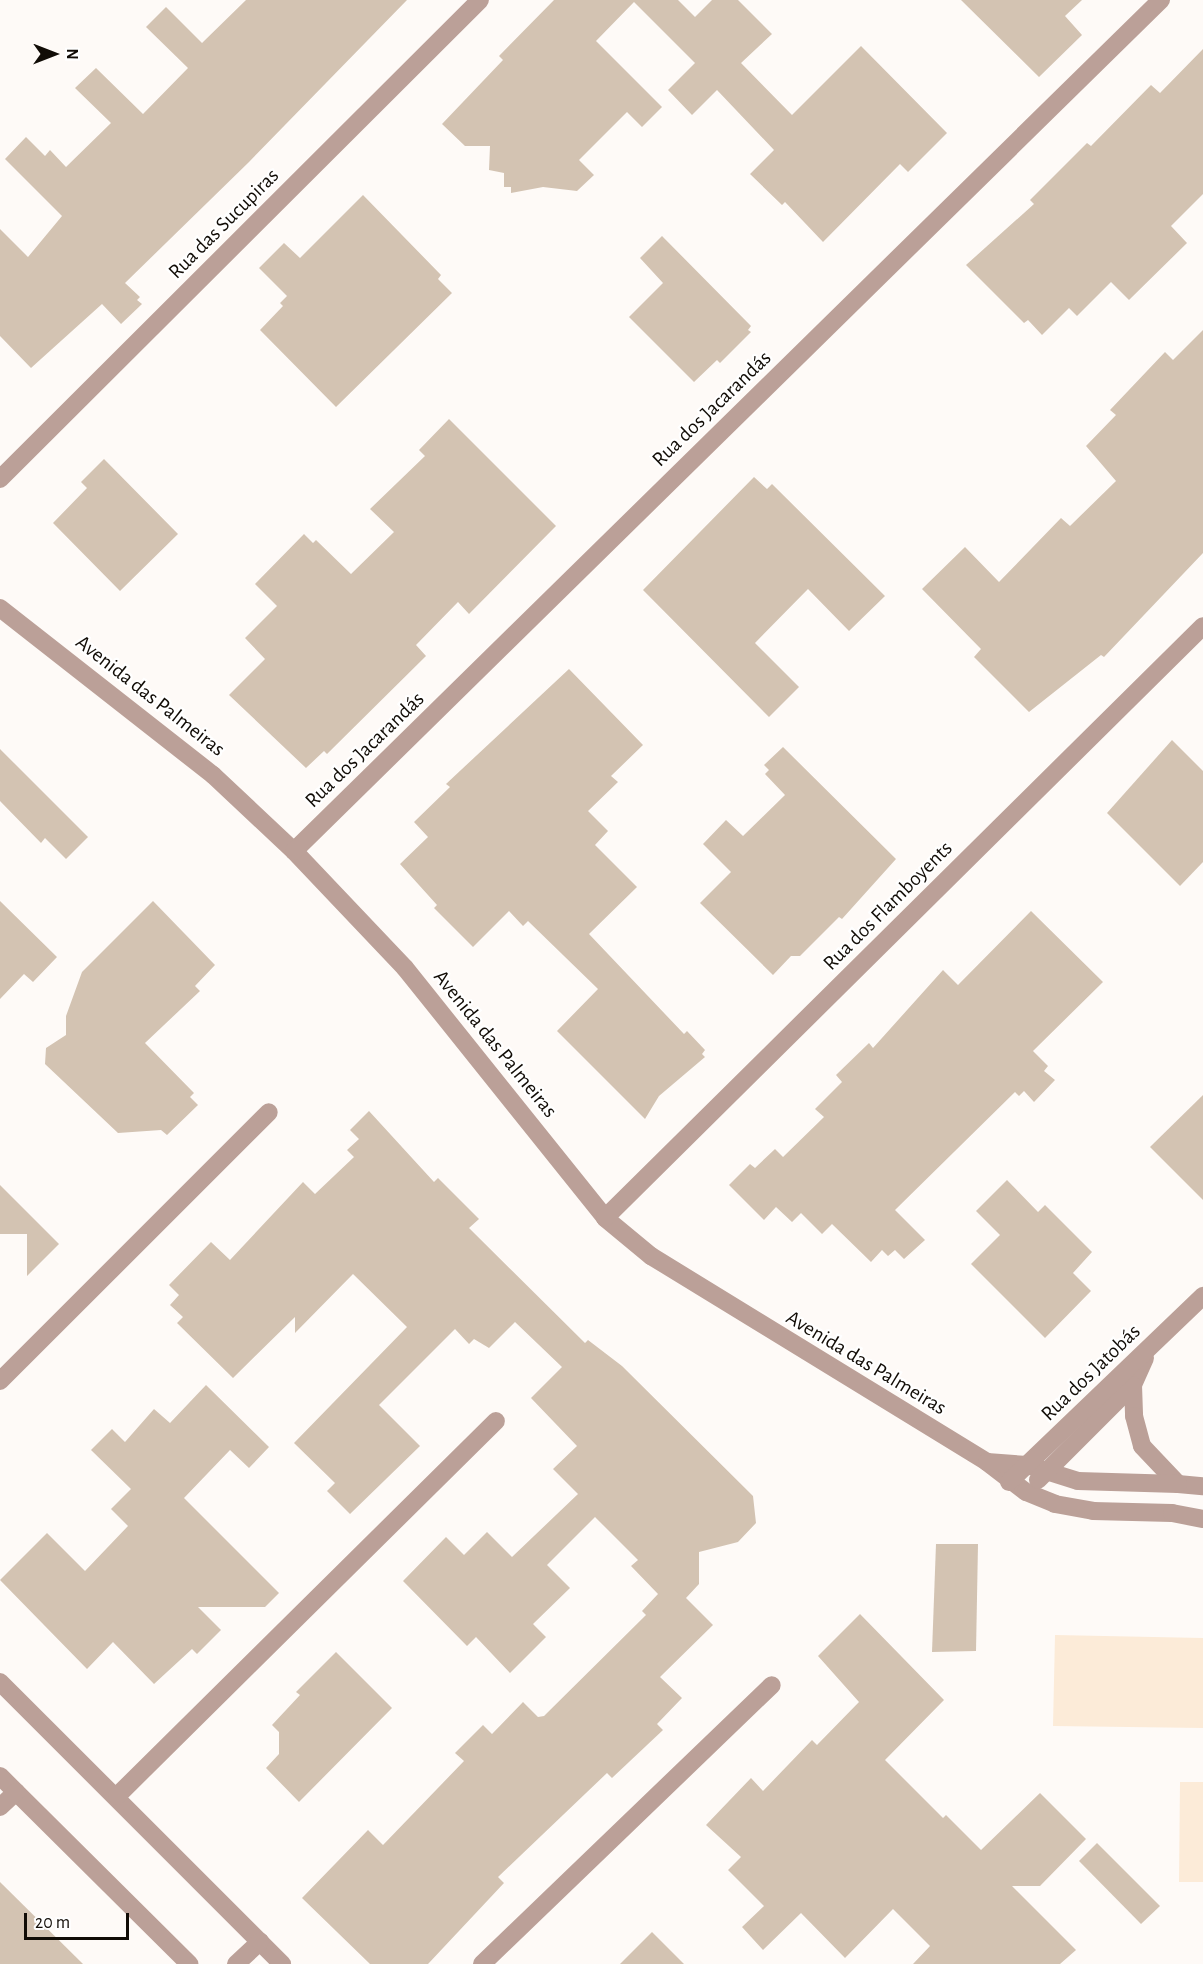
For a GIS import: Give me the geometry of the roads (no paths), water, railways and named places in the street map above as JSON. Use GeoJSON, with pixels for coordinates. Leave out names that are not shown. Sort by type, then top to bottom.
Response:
{"type":"FeatureCollection","features":[{"type":"Feature","properties":{"kind":"street","name":"Rua das Sucupiras"},"geometry":{"type":"LineString","coordinates":[[0,479],[480,0]]}},
{"type":"Feature","properties":{"kind":"street","name":"Rua dos Jacarandás"},"geometry":{"type":"LineString","coordinates":[[294,851],[1161,0]]}},
{"type":"Feature","properties":{"kind":"street","name":"Avenida das Palmeiras"},"geometry":{"type":"LineString","coordinates":[[0,608],[213,775],[294,851],[405,968],[605,1218],[651,1256],[987,1462],[1009,1482],[1026,1492],[1055,1504],[1094,1511],[1172,1513],[1203,1519]]}},
{"type":"Feature","properties":{"kind":"street","name":"Rua dos Flamboyents"},"geometry":{"type":"LineString","coordinates":[[605,1218],[1203,626]]}},
{"type":"Feature","properties":{"kind":"street"},"geometry":{"type":"LineString","coordinates":[[0,1381],[269,1112]]}},
{"type":"Feature","properties":{"kind":"street","name":"Rua dos Jatobás"},"geometry":{"type":"LineString","coordinates":[[1009,1482],[1203,1296]]}},
{"type":"Feature","properties":{"kind":"street"},"geometry":{"type":"LineString","coordinates":[[1148,1350],[1133,1385],[1134,1416],[1142,1446],[1178,1484]]}},
{"type":"Feature","properties":{"kind":"street","name":"Rua dos Jatobás"},"geometry":{"type":"LineString","coordinates":[[1026,1492],[1133,1385]]}},
{"type":"Feature","properties":{"kind":"street"},"geometry":{"type":"LineString","coordinates":[[117,1796],[496,1421]]}},
{"type":"Feature","properties":{"kind":"street","name":"Avenida das Palmeiras"},"geometry":{"type":"LineString","coordinates":[[987,1462],[1027,1465],[1045,1473],[1078,1481],[1203,1486]]}},
{"type":"Feature","properties":{"kind":"street"},"geometry":{"type":"LineString","coordinates":[[0,1682],[117,1796],[282,1964]]}},
{"type":"Feature","properties":{"kind":"street"},"geometry":{"type":"LineString","coordinates":[[482,1964],[772,1685]]}},
{"type":"Feature","properties":{"kind":"street"},"geometry":{"type":"LineString","coordinates":[[0,1776],[189,1964]]}},
{"type":"Feature","properties":{"kind":"street"},"geometry":{"type":"LineString","coordinates":[[0,1807],[16,1792]]}},
{"type":"Feature","properties":{"kind":"street"},"geometry":{"type":"LineString","coordinates":[[236,1964],[260,1942]]}}]}
